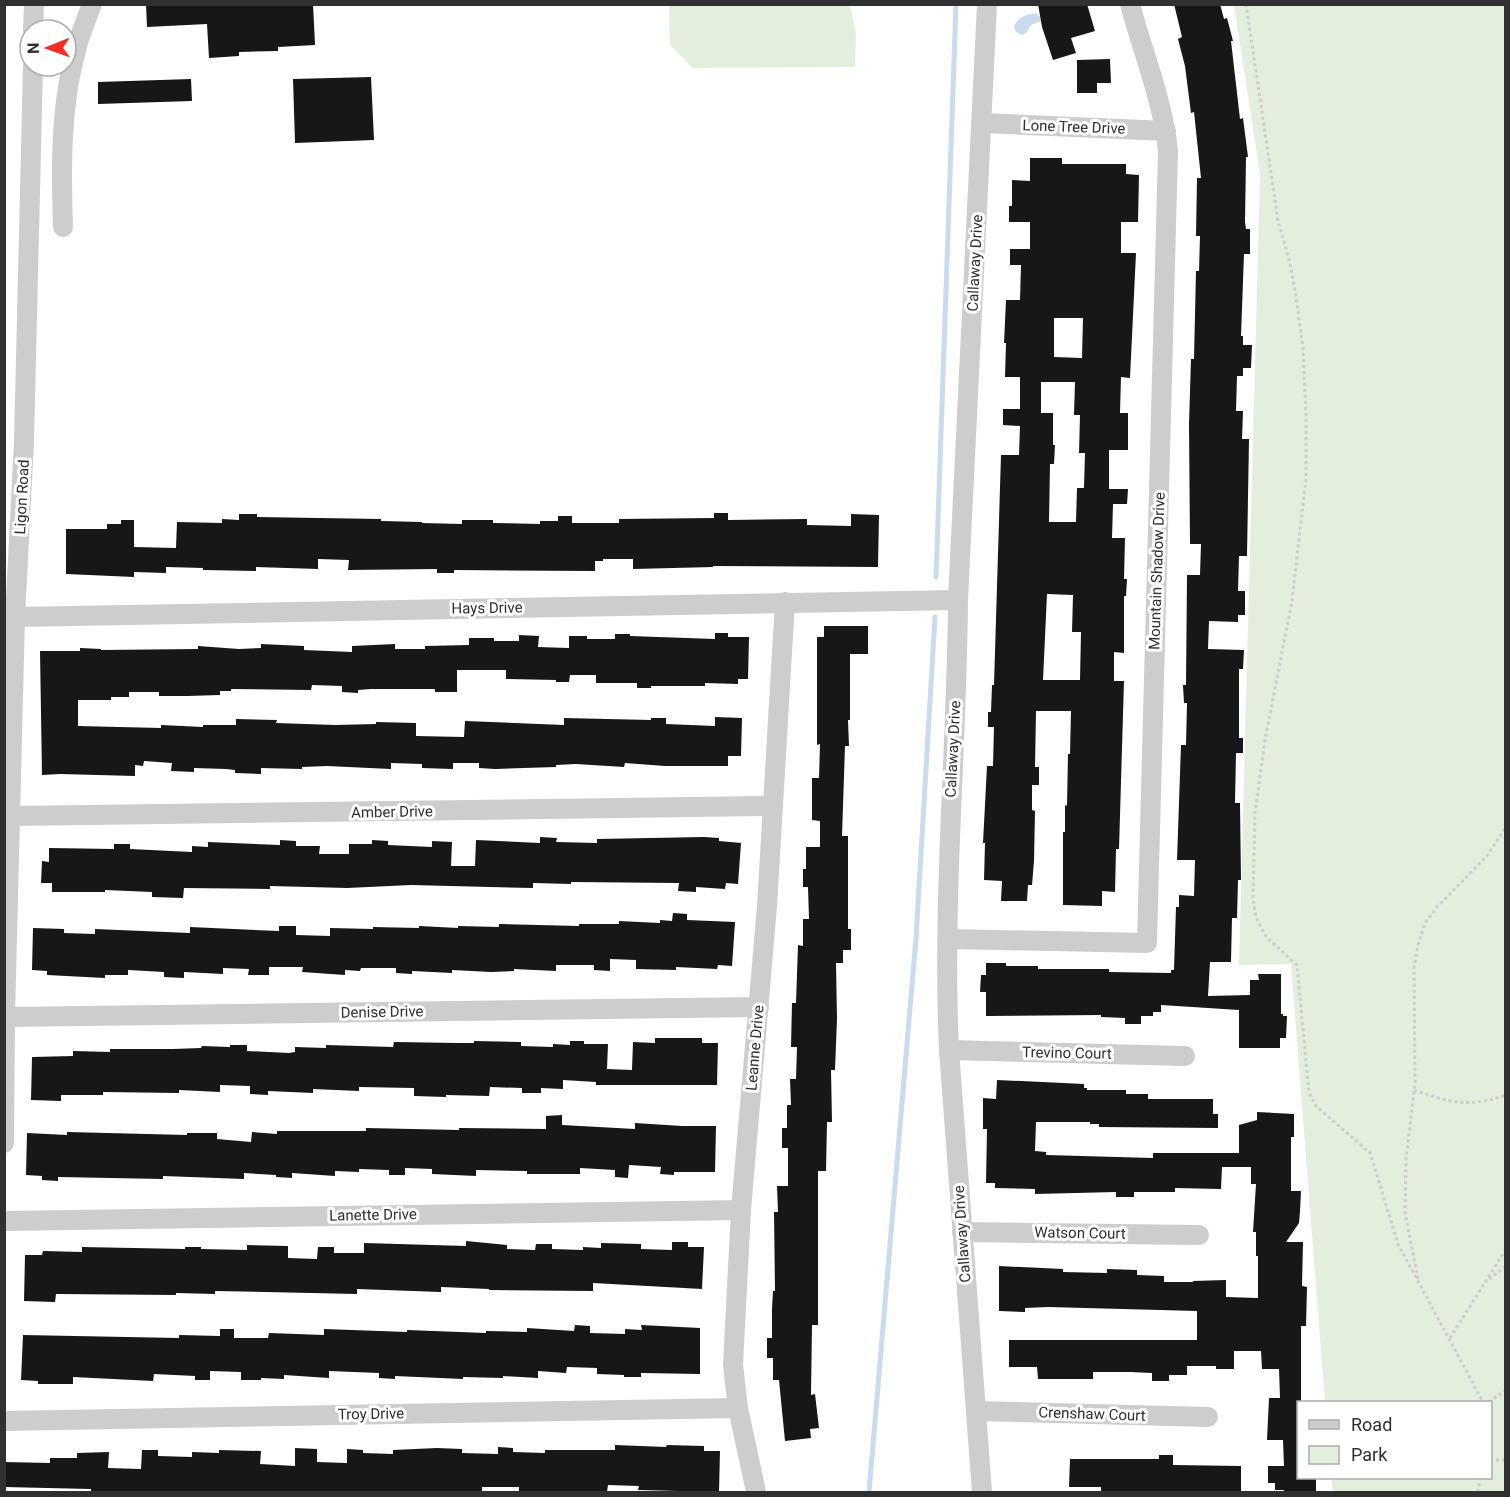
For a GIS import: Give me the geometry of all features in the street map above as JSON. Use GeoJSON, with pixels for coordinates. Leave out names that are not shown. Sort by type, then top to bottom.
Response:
{"type":"FeatureCollection","features":[{"type":"Feature","properties":{"kind":"street"},"geometry":{"type":"LineString","coordinates":[[63,227],[62,139],[77,44],[92,4]]}},
{"type":"Feature","properties":{"kind":"street","name":"Callaway Drive"},"geometry":{"type":"LineString","coordinates":[[982,1492],[946,996],[958,600],[987,4]]}},
{"type":"Feature","properties":{"kind":"street","name":"Mountain Shadow Drive"},"geometry":{"type":"LineString","coordinates":[[948,939],[1148,943],[1168,151],[1166,131],[1130,4]]}},
{"type":"Feature","properties":{"kind":"street","name":"Ligon Road"},"geometry":{"type":"LineString","coordinates":[[4,1143],[15,617],[24,442],[33,78]]}},
{"type":"Feature","properties":{"kind":"street","name":"Lone Tree Drive"},"geometry":{"type":"LineString","coordinates":[[982,123],[1166,131]]}},
{"type":"Feature","properties":{"kind":"street","name":"Hays Drive"},"geometry":{"type":"LineString","coordinates":[[15,617],[958,600]]}},
{"type":"Feature","properties":{"kind":"street","name":"Leanne Drive"},"geometry":{"type":"LineString","coordinates":[[756,1492],[738,1408],[733,1365],[741,1210],[759,1007],[785,602]]}},
{"type":"Feature","properties":{"kind":"street","name":"Amber Drive"},"geometry":{"type":"LineString","coordinates":[[11,816],[773,806]]}},
{"type":"Feature","properties":{"kind":"street","name":"Denise Drive"},"geometry":{"type":"LineString","coordinates":[[5,1017],[759,1007]]}},
{"type":"Feature","properties":{"kind":"street","name":"Trevino Court"},"geometry":{"type":"LineString","coordinates":[[949,1050],[1185,1056]]}},
{"type":"Feature","properties":{"kind":"street","name":"Lanette Drive"},"geometry":{"type":"LineString","coordinates":[[4,1221],[741,1210]]}},
{"type":"Feature","properties":{"kind":"street","name":"Watson Court"},"geometry":{"type":"LineString","coordinates":[[962,1232],[1199,1235]]}},
{"type":"Feature","properties":{"kind":"street","name":"Troy Drive"},"geometry":{"type":"LineString","coordinates":[[4,1421],[738,1408]]}},
{"type":"Feature","properties":{"kind":"street","name":"Crenshaw Court"},"geometry":{"type":"LineString","coordinates":[[976,1411],[1208,1417]]}},
{"type":"Feature","properties":{"kind":"path"},"geometry":{"type":"LineString","coordinates":[[1246,4],[1278,221],[1289,259],[1297,301],[1303,348],[1306,414],[1305,478],[1292,601],[1265,740],[1255,813],[1252,898],[1256,918],[1267,938],[1297,965],[1309,1093],[1316,1106],[1370,1154],[1398,1244],[1482,1401]]}},
{"type":"Feature","properties":{"kind":"path"},"geometry":{"type":"LineString","coordinates":[[1418,1281],[1405,1213],[1406,1159],[1414,1090],[1414,968],[1418,945],[1425,924],[1431,915],[1487,856],[1506,827]]}},
{"type":"Feature","properties":{"kind":"path"},"geometry":{"type":"LineString","coordinates":[[1414,1090],[1462,1105],[1506,1095]]}},
{"type":"Feature","properties":{"kind":"path"},"geometry":{"type":"LineString","coordinates":[[1450,1338],[1506,1249]]}},
{"type":"Feature","properties":{"kind":"path"},"geometry":{"type":"LineString","coordinates":[[1485,1282],[1506,1266]]}},
{"type":"Feature","properties":{"kind":"path"},"geometry":{"type":"LineString","coordinates":[[1490,1401],[1506,1390]]}},
{"type":"Feature","properties":{"kind":"green space"},"geometry":{"type":"Polygon","coordinates":[[[669,5],[850,5],[856,33],[855,67],[693,68],[670,45],[669,5]]]}},
{"type":"Feature","properties":{"kind":"green space"},"geometry":{"type":"Polygon","coordinates":[[[1234,5],[1505,5],[1505,1492],[1333,1492],[1331,1479],[1492,1479],[1492,1401],[1325,1401],[1291,964],[1239,965],[1260,174],[1234,5]]]}},
{"type":"Feature","properties":{"kind":"water"},"geometry":{"type":"Polygon","coordinates":[[[1036,13],[1041,21],[1031,25],[1022,35],[1016,32],[1014,27],[1017,21],[1036,13]]]}},
{"type":"Feature","properties":{"kind":"building"},"geometry":{"type":"Polygon","coordinates":[[[146,4],[313,4],[315,45],[278,47],[278,51],[239,52],[239,56],[209,58],[207,24],[147,27],[146,4]]]}},
{"type":"Feature","properties":{"kind":"building"},"geometry":{"type":"Polygon","coordinates":[[[1038,4],[1087,4],[1095,31],[1071,38],[1076,53],[1053,60],[1042,27],[1038,4]]]}},
{"type":"Feature","properties":{"kind":"building"},"geometry":{"type":"Polygon","coordinates":[[[1174,4],[1220,4],[1224,19],[1227,18],[1233,41],[1231,41],[1240,119],[1243,118],[1248,157],[1246,157],[1245,222],[1246,229],[1250,229],[1250,254],[1244,254],[1241,336],[1243,336],[1243,345],[1252,345],[1251,368],[1243,368],[1243,376],[1237,376],[1236,411],[1243,411],[1242,439],[1249,439],[1247,556],[1239,556],[1238,591],[1245,591],[1245,615],[1238,615],[1238,622],[1209,621],[1208,649],[1244,650],[1243,669],[1239,669],[1239,738],[1243,738],[1243,753],[1236,753],[1235,803],[1240,803],[1241,880],[1238,880],[1237,918],[1232,918],[1231,962],[1210,962],[1208,996],[1250,995],[1250,980],[1259,980],[1258,974],[1281,974],[1281,1014],[1287,1016],[1286,1038],[1280,1038],[1280,1048],[1239,1048],[1239,1010],[1161,1005],[1161,1012],[1153,1012],[1153,1016],[1141,1016],[1141,1024],[1125,1024],[1125,1018],[1101,1017],[1101,1015],[986,1016],[986,992],[980,992],[981,975],[986,975],[986,963],[1006,963],[1006,966],[1038,966],[1038,969],[1109,969],[1109,972],[1171,973],[1171,970],[1174,970],[1176,907],[1179,907],[1179,895],[1194,896],[1195,860],[1177,860],[1181,745],[1186,745],[1187,703],[1184,703],[1183,685],[1186,685],[1187,575],[1200,575],[1201,544],[1190,544],[1189,424],[1191,359],[1194,359],[1196,271],[1199,271],[1200,236],[1196,236],[1197,178],[1201,178],[1194,112],[1191,113],[1185,66],[1178,39],[1182,37],[1174,4]]]}},
{"type":"Feature","properties":{"kind":"building"},"geometry":{"type":"Polygon","coordinates":[[[1110,59],[1111,83],[1097,83],[1097,93],[1077,93],[1077,60],[1110,59]]]}},
{"type":"Feature","properties":{"kind":"building"},"geometry":{"type":"Polygon","coordinates":[[[371,77],[374,140],[295,143],[293,79],[371,77]]]}},
{"type":"Feature","properties":{"kind":"building"},"geometry":{"type":"Polygon","coordinates":[[[191,79],[192,101],[98,104],[98,82],[191,79]]]}},
{"type":"Feature","properties":{"kind":"building"},"geometry":{"type":"Polygon","coordinates":[[[1030,158],[1062,158],[1062,164],[1126,164],[1126,174],[1139,175],[1138,222],[1121,222],[1121,253],[1136,253],[1130,378],[1121,377],[1120,413],[1128,413],[1128,450],[1109,450],[1109,489],[1128,489],[1127,504],[1113,504],[1112,538],[1125,538],[1124,579],[1127,579],[1126,596],[1124,596],[1124,653],[1114,652],[1114,681],[1124,681],[1119,849],[1116,849],[1115,892],[1102,891],[1102,906],[1063,905],[1063,832],[1065,832],[1065,805],[1067,806],[1071,711],[1036,711],[1035,767],[1039,767],[1039,785],[1032,785],[1032,810],[1035,811],[1034,861],[1032,885],[1028,885],[1027,901],[1001,901],[1002,881],[984,880],[985,843],[983,843],[987,766],[993,766],[994,727],[988,727],[988,712],[991,712],[992,685],[994,685],[1001,455],[1019,455],[1020,426],[1003,425],[1003,409],[1020,409],[1020,377],[1005,377],[1006,300],[1020,300],[1021,265],[1010,265],[1010,249],[1030,249],[1030,222],[1009,222],[1009,206],[1012,206],[1012,180],[1030,181],[1030,158]],[[1054,318],[1054,357],[1082,358],[1083,318],[1054,318]],[[1041,382],[1041,413],[1053,413],[1053,445],[1055,445],[1054,464],[1050,464],[1049,522],[1076,522],[1077,488],[1084,488],[1085,453],[1079,453],[1080,415],[1074,415],[1075,382],[1041,382]],[[1047,594],[1043,680],[1080,680],[1081,632],[1072,632],[1073,595],[1047,594]]]}},
{"type":"Feature","properties":{"kind":"building"},"geometry":{"type":"Polygon","coordinates":[[[714,513],[728,513],[728,520],[807,519],[807,525],[851,526],[851,514],[879,515],[878,567],[713,566],[633,569],[633,559],[603,559],[603,561],[595,561],[595,571],[454,570],[454,573],[437,573],[437,569],[348,570],[349,560],[318,559],[318,569],[256,567],[256,571],[166,567],[166,573],[134,572],[134,577],[66,574],[66,529],[107,529],[107,524],[121,524],[121,520],[134,520],[134,547],[176,548],[177,522],[222,523],[222,519],[239,520],[239,514],[257,514],[257,517],[381,519],[381,521],[422,523],[462,524],[462,520],[493,520],[493,523],[540,524],[540,521],[558,521],[558,516],[572,516],[572,523],[619,523],[619,519],[714,518],[714,513]]]}},
{"type":"Feature","properties":{"kind":"building"},"geometry":{"type":"Polygon","coordinates":[[[824,626],[868,626],[868,654],[850,654],[849,746],[845,746],[842,836],[848,836],[848,929],[851,929],[851,950],[843,950],[843,963],[836,963],[837,1019],[835,1070],[831,1070],[832,1122],[827,1122],[826,1171],[818,1171],[818,1325],[812,1325],[811,1395],[815,1394],[819,1428],[810,1429],[811,1438],[785,1441],[779,1380],[773,1380],[773,1358],[767,1358],[767,1338],[772,1338],[773,1291],[775,1291],[774,1212],[778,1212],[777,1186],[788,1186],[788,1148],[782,1148],[782,1128],[787,1128],[787,1105],[791,1105],[790,1079],[796,1079],[797,1047],[791,1047],[792,1003],[796,1003],[798,945],[803,946],[803,919],[809,919],[808,887],[803,887],[803,869],[806,869],[806,847],[820,847],[820,821],[812,820],[812,778],[819,778],[817,637],[824,637],[824,626]]]}},
{"type":"Feature","properties":{"kind":"building"},"geometry":{"type":"Polygon","coordinates":[[[715,633],[728,633],[728,637],[749,637],[748,679],[738,679],[738,684],[705,683],[705,686],[637,688],[637,683],[596,683],[596,675],[570,675],[569,682],[556,682],[556,680],[506,679],[506,670],[457,670],[457,692],[435,692],[435,689],[371,689],[358,690],[358,693],[342,692],[342,686],[312,685],[311,690],[231,689],[231,691],[220,691],[220,695],[159,696],[159,692],[129,692],[129,697],[111,697],[111,700],[78,700],[78,726],[203,727],[203,725],[236,725],[236,719],[335,725],[376,724],[376,722],[416,723],[416,736],[464,737],[465,721],[564,725],[564,718],[651,720],[651,718],[666,718],[666,724],[715,726],[715,717],[742,718],[741,756],[728,756],[728,766],[665,766],[625,763],[624,767],[576,764],[495,769],[479,768],[479,763],[453,763],[453,769],[422,768],[422,764],[391,763],[391,769],[327,766],[302,767],[302,769],[261,768],[261,774],[235,773],[235,770],[226,769],[194,768],[194,772],[171,771],[172,763],[144,761],[143,766],[135,765],[135,776],[42,775],[40,651],[80,651],[80,648],[101,650],[198,649],[198,646],[239,649],[261,648],[261,644],[304,646],[304,650],[352,652],[352,646],[395,644],[395,649],[425,649],[425,646],[469,645],[469,638],[519,641],[519,635],[539,636],[538,647],[569,648],[569,636],[587,636],[587,639],[615,639],[615,634],[630,634],[630,636],[715,639],[715,633]]]}},
{"type":"Feature","properties":{"kind":"building"},"geometry":{"type":"Polygon","coordinates":[[[540,837],[557,838],[556,842],[597,843],[597,839],[704,837],[741,843],[738,884],[726,883],[725,889],[696,887],[696,892],[678,891],[679,883],[571,882],[571,884],[533,883],[533,888],[411,885],[347,888],[270,886],[270,889],[184,888],[183,898],[152,897],[152,892],[105,890],[105,892],[52,892],[52,883],[41,883],[42,861],[49,862],[49,848],[114,849],[114,844],[130,844],[130,849],[192,852],[192,846],[208,847],[208,842],[280,845],[280,840],[296,841],[296,846],[320,846],[319,854],[349,854],[349,844],[372,844],[372,840],[388,841],[388,845],[432,847],[432,841],[452,842],[451,866],[475,866],[476,840],[540,843],[540,837]]]}},
{"type":"Feature","properties":{"kind":"building"},"geometry":{"type":"Polygon","coordinates":[[[673,913],[687,914],[687,920],[735,922],[732,966],[718,965],[717,969],[676,967],[676,970],[636,969],[636,960],[610,959],[610,971],[594,970],[594,965],[556,965],[556,971],[452,970],[452,973],[412,971],[412,974],[396,973],[396,968],[361,968],[360,971],[345,970],[345,975],[302,972],[303,967],[269,967],[269,975],[248,975],[249,969],[223,968],[223,974],[184,972],[184,978],[164,977],[164,972],[128,970],[128,975],[105,975],[105,978],[47,975],[47,971],[32,970],[33,928],[64,929],[64,933],[95,934],[95,929],[190,933],[190,927],[279,931],[279,926],[296,926],[296,935],[330,936],[330,928],[419,928],[419,926],[458,928],[458,926],[499,927],[499,924],[579,926],[579,924],[619,924],[619,921],[660,923],[660,920],[672,921],[673,913]]]}},
{"type":"Feature","properties":{"kind":"building"},"geometry":{"type":"Polygon","coordinates":[[[655,1038],[702,1038],[702,1043],[718,1043],[717,1085],[596,1085],[596,1082],[563,1080],[563,1089],[541,1088],[541,1093],[522,1093],[522,1088],[490,1087],[489,1096],[446,1095],[446,1097],[414,1096],[414,1088],[359,1087],[359,1091],[313,1089],[313,1093],[268,1091],[268,1095],[250,1094],[250,1086],[220,1085],[220,1092],[179,1090],[179,1093],[103,1092],[103,1095],[61,1095],[61,1101],[31,1100],[32,1057],[73,1056],[73,1051],[110,1052],[110,1049],[173,1049],[247,1045],[247,1051],[289,1053],[295,1052],[295,1047],[326,1048],[326,1045],[393,1047],[394,1042],[521,1042],[521,1046],[553,1047],[553,1044],[570,1045],[570,1041],[584,1041],[584,1044],[608,1044],[607,1069],[632,1070],[633,1042],[655,1043],[655,1038]]]}},
{"type":"Feature","properties":{"kind":"building"},"geometry":{"type":"Polygon","coordinates":[[[997,1080],[1084,1084],[1087,1090],[1126,1090],[1126,1094],[1148,1094],[1148,1099],[1213,1099],[1213,1114],[1218,1114],[1218,1128],[1099,1127],[1099,1124],[1090,1124],[1090,1122],[1036,1122],[1035,1151],[1046,1152],[1046,1155],[1153,1158],[1153,1153],[1239,1153],[1239,1125],[1257,1120],[1257,1112],[1294,1114],[1294,1137],[1291,1137],[1291,1191],[1301,1191],[1300,1211],[1299,1223],[1286,1242],[1303,1242],[1302,1286],[1307,1287],[1306,1326],[1301,1326],[1301,1401],[1297,1401],[1297,1479],[1316,1479],[1316,1492],[1284,1492],[1284,1490],[1275,1490],[1275,1483],[1268,1483],[1268,1466],[1284,1466],[1283,1440],[1267,1440],[1269,1398],[1280,1398],[1279,1369],[1262,1369],[1261,1351],[1234,1351],[1234,1369],[1216,1369],[1216,1366],[1187,1366],[1187,1375],[1169,1375],[1169,1381],[1152,1381],[1152,1373],[1130,1372],[1093,1372],[1093,1379],[1038,1379],[1037,1367],[1009,1367],[1009,1340],[1197,1340],[1197,1311],[1048,1307],[1025,1308],[1025,1312],[999,1311],[999,1266],[1063,1269],[1063,1272],[1107,1273],[1107,1269],[1137,1270],[1137,1275],[1164,1276],[1164,1282],[1226,1280],[1226,1297],[1258,1298],[1258,1256],[1256,1256],[1256,1232],[1253,1232],[1256,1184],[1251,1184],[1251,1167],[1222,1167],[1221,1189],[1175,1188],[1175,1192],[1134,1192],[1134,1197],[1116,1197],[1116,1192],[1035,1194],[1035,1189],[995,1188],[995,1183],[986,1183],[987,1129],[983,1129],[983,1098],[996,1099],[997,1080]]]}},
{"type":"Feature","properties":{"kind":"building"},"geometry":{"type":"Polygon","coordinates":[[[562,1115],[562,1125],[635,1129],[635,1123],[716,1126],[715,1172],[660,1174],[661,1167],[629,1165],[628,1178],[615,1177],[615,1170],[580,1168],[580,1174],[527,1174],[527,1171],[476,1170],[476,1176],[432,1174],[432,1169],[405,1168],[405,1175],[389,1175],[389,1170],[359,1169],[359,1172],[335,1171],[335,1176],[292,1173],[292,1178],[244,1173],[244,1179],[163,1176],[163,1179],[58,1177],[58,1181],[42,1180],[42,1176],[26,1175],[27,1133],[187,1135],[187,1133],[217,1133],[217,1139],[251,1142],[252,1132],[277,1134],[277,1131],[366,1131],[366,1128],[546,1129],[546,1116],[562,1115]]]}},
{"type":"Feature","properties":{"kind":"building"},"geometry":{"type":"Polygon","coordinates":[[[466,1241],[507,1245],[507,1249],[535,1250],[536,1244],[552,1244],[552,1249],[583,1250],[583,1247],[601,1248],[601,1243],[641,1244],[641,1249],[672,1250],[672,1242],[688,1242],[688,1247],[704,1247],[702,1289],[593,1283],[593,1291],[441,1287],[441,1292],[357,1289],[357,1294],[215,1291],[215,1294],[176,1293],[176,1295],[56,1294],[55,1302],[24,1301],[25,1255],[42,1255],[43,1251],[82,1252],[82,1247],[185,1249],[185,1247],[201,1247],[201,1249],[247,1250],[247,1245],[288,1246],[288,1258],[317,1259],[318,1247],[334,1247],[334,1253],[364,1253],[364,1243],[466,1246],[466,1241]]]}},
{"type":"Feature","properties":{"kind":"building"},"geometry":{"type":"Polygon","coordinates":[[[575,1325],[590,1326],[590,1333],[625,1334],[625,1329],[642,1330],[641,1325],[700,1328],[700,1374],[641,1373],[641,1377],[624,1377],[624,1375],[597,1374],[597,1368],[567,1367],[566,1373],[538,1371],[538,1378],[503,1376],[503,1378],[463,1377],[463,1379],[395,1376],[395,1379],[379,1378],[379,1373],[329,1371],[329,1378],[284,1375],[284,1379],[241,1380],[241,1372],[210,1371],[210,1380],[195,1380],[195,1376],[154,1374],[153,1381],[73,1377],[73,1384],[38,1384],[38,1381],[21,1380],[23,1335],[179,1338],[179,1335],[220,1336],[220,1329],[234,1329],[234,1338],[268,1338],[269,1333],[324,1335],[324,1329],[486,1333],[486,1331],[527,1332],[527,1328],[574,1331],[575,1325]]]}},
{"type":"Feature","properties":{"kind":"building"},"geometry":{"type":"Polygon","coordinates":[[[615,1445],[704,1446],[704,1451],[720,1451],[719,1492],[638,1490],[639,1486],[608,1485],[607,1492],[519,1492],[519,1487],[482,1487],[482,1492],[91,1492],[91,1489],[4,1487],[4,1462],[50,1463],[50,1458],[77,1458],[77,1453],[109,1452],[108,1468],[141,1469],[142,1450],[158,1450],[158,1456],[192,1457],[192,1452],[261,1451],[260,1464],[295,1466],[295,1448],[317,1449],[317,1462],[347,1463],[347,1449],[363,1450],[363,1453],[393,1454],[393,1450],[437,1448],[462,1449],[462,1453],[498,1454],[498,1447],[513,1448],[513,1452],[545,1453],[545,1450],[615,1450],[615,1445]]]}},
{"type":"Feature","properties":{"kind":"building"},"geometry":{"type":"Polygon","coordinates":[[[1159,1455],[1173,1455],[1173,1465],[1241,1466],[1241,1492],[1101,1492],[1101,1487],[1069,1487],[1070,1459],[1159,1459],[1159,1455]]]}},
{"type":"Feature","properties":{"kind":"waterway"},"geometry":{"type":"LineString","coordinates":[[936,577],[956,4]]}},
{"type":"Feature","properties":{"kind":"waterway"},"geometry":{"type":"LineString","coordinates":[[869,1492],[916,938],[935,617]]}}]}
